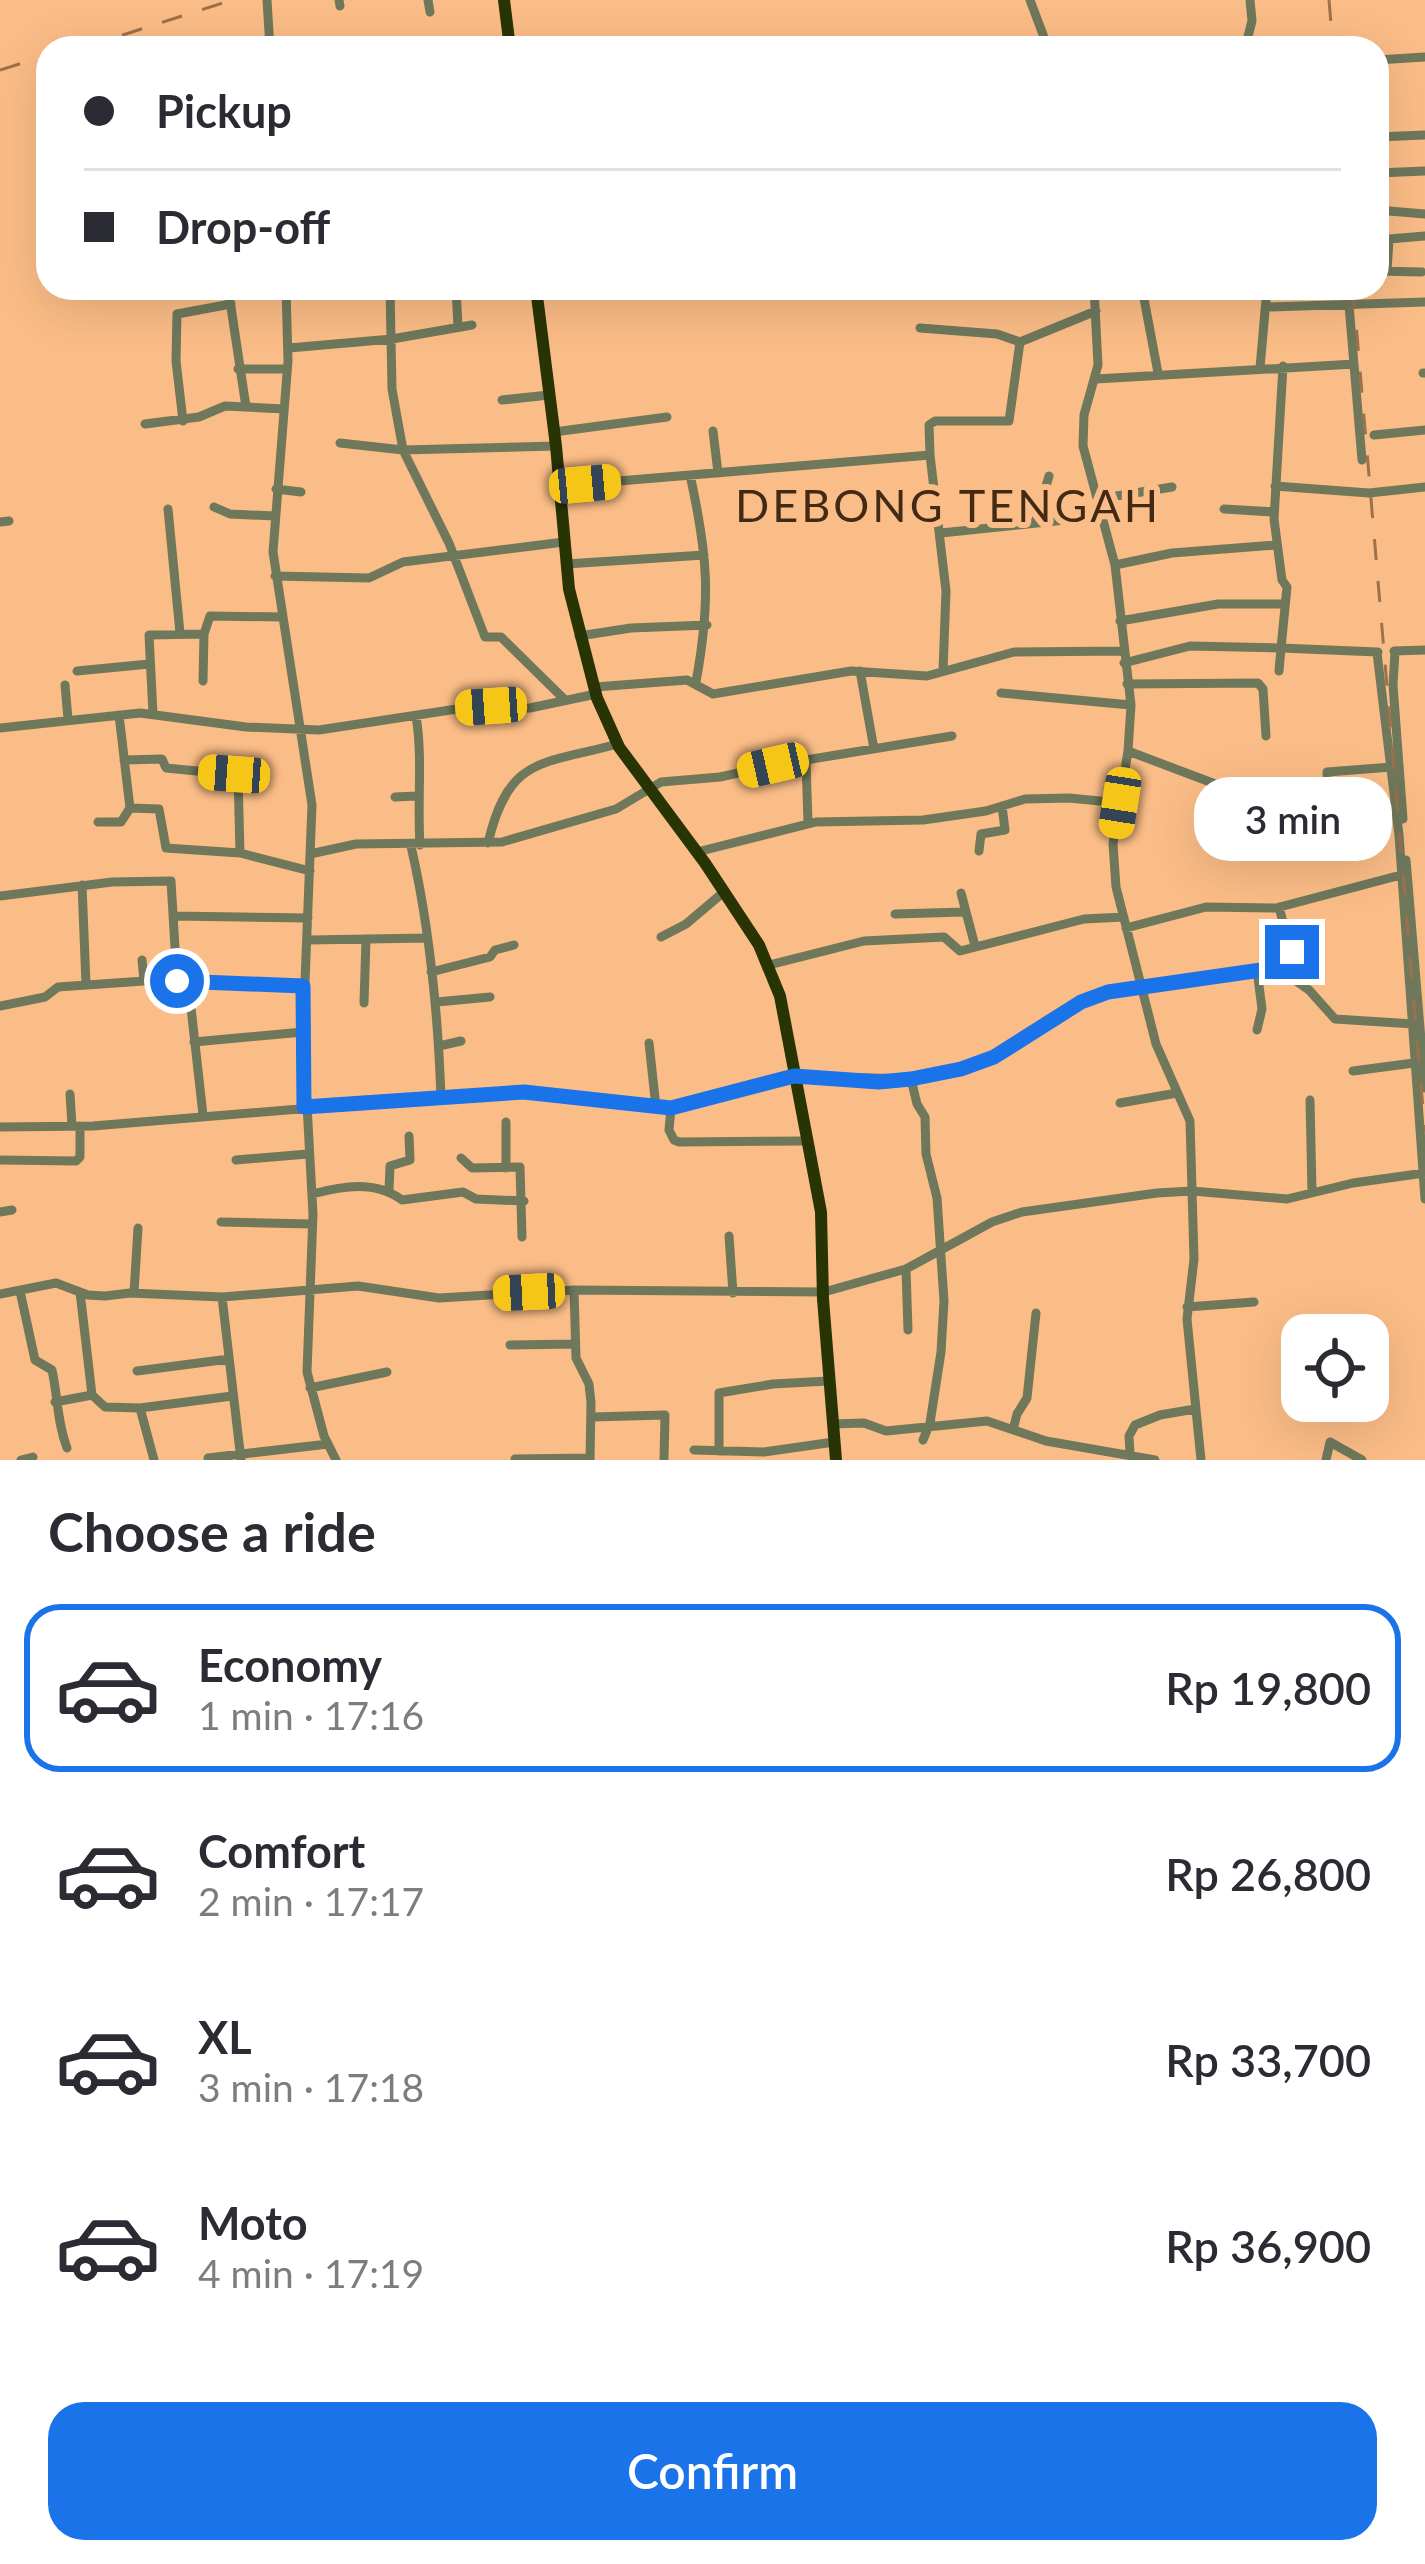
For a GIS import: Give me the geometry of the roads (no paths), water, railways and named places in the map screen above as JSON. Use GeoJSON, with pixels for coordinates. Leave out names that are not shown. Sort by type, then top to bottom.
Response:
{"type":"FeatureCollection","features":[{"type":"Feature","properties":{"kind":"main road"},"geometry":{"type":"LineString","coordinates":[[504,0],[508,36]]}},
{"type":"Feature","properties":{"kind":"main road"},"geometry":{"type":"LineString","coordinates":[[537,300],[566,564],[578,636],[595,691],[617,744],[698,852],[759,945],[780,997],[821,1212],[836,1460]]}},
{"type":"Feature","properties":{"kind":"street"},"geometry":{"type":"LineString","coordinates":[[267,0],[269,36]]}},
{"type":"Feature","properties":{"kind":"street"},"geometry":{"type":"LineString","coordinates":[[1044,0],[1031,2],[1044,36]]}},
{"type":"Feature","properties":{"kind":"street"},"geometry":{"type":"LineString","coordinates":[[1249,36],[1250,0]]}},
{"type":"Feature","properties":{"kind":"street"},"geometry":{"type":"LineString","coordinates":[[1389,58],[1425,57]]}},
{"type":"Feature","properties":{"kind":"street"},"geometry":{"type":"LineString","coordinates":[[1389,136],[1425,135]]}},
{"type":"Feature","properties":{"kind":"street"},"geometry":{"type":"LineString","coordinates":[[1389,172],[1425,171]]}},
{"type":"Feature","properties":{"kind":"street"},"geometry":{"type":"LineString","coordinates":[[1389,211],[1425,214]]}},
{"type":"Feature","properties":{"kind":"street"},"geometry":{"type":"LineString","coordinates":[[1389,239],[1425,236]]}},
{"type":"Feature","properties":{"kind":"street"},"geometry":{"type":"LineString","coordinates":[[1389,244],[1393,239]]}},
{"type":"Feature","properties":{"kind":"street"},"geometry":{"type":"LineString","coordinates":[[1389,271],[1422,272]]}},
{"type":"Feature","properties":{"kind":"street"},"geometry":{"type":"LineString","coordinates":[[231,300],[246,407]]}},
{"type":"Feature","properties":{"kind":"street"},"geometry":{"type":"LineString","coordinates":[[287,300],[289,348],[274,516],[275,576],[311,784],[303,986],[312,1224],[310,1388],[336,1460]]}},
{"type":"Feature","properties":{"kind":"street"},"geometry":{"type":"LineString","coordinates":[[390,300],[392,389],[403,449],[455,558],[485,637],[501,637],[564,699]]}},
{"type":"Feature","properties":{"kind":"street"},"geometry":{"type":"LineString","coordinates":[[457,300],[458,327]]}},
{"type":"Feature","properties":{"kind":"street"},"geometry":{"type":"LineString","coordinates":[[1095,300],[1096,379],[1082,436],[1115,565],[1131,705],[1113,854],[1116,887],[1156,1044],[1192,1134],[1194,1259],[1187,1307],[1201,1460]]}},
{"type":"Feature","properties":{"kind":"street"},"geometry":{"type":"LineString","coordinates":[[1144,300],[1158,373]]}},
{"type":"Feature","properties":{"kind":"street"},"geometry":{"type":"LineString","coordinates":[[1260,368],[1267,300]]}},
{"type":"Feature","properties":{"kind":"street"},"geometry":{"type":"LineString","coordinates":[[1267,307],[1425,302]]}},
{"type":"Feature","properties":{"kind":"street"},"geometry":{"type":"LineString","coordinates":[[183,421],[176,361],[177,314],[231,304]]}},
{"type":"Feature","properties":{"kind":"street"},"geometry":{"type":"LineString","coordinates":[[1349,305],[1362,460]]}},
{"type":"Feature","properties":{"kind":"street"},"geometry":{"type":"LineString","coordinates":[[920,328],[997,334],[1020,342],[1096,311]]}},
{"type":"Feature","properties":{"kind":"street"},"geometry":{"type":"LineString","coordinates":[[289,348],[392,339],[472,325]]}},
{"type":"Feature","properties":{"kind":"street"},"geometry":{"type":"LineString","coordinates":[[943,671],[946,606],[929,425],[935,421],[1009,422],[1020,342]]}},
{"type":"Feature","properties":{"kind":"street"},"geometry":{"type":"LineString","coordinates":[[1096,379],[1354,364]]}},
{"type":"Feature","properties":{"kind":"street"},"geometry":{"type":"LineString","coordinates":[[1279,671],[1287,587],[1282,580],[1274,512],[1283,366]]}},
{"type":"Feature","properties":{"kind":"street"},"geometry":{"type":"LineString","coordinates":[[238,369],[287,369]]}},
{"type":"Feature","properties":{"kind":"street"},"geometry":{"type":"LineString","coordinates":[[502,400],[548,395]]}},
{"type":"Feature","properties":{"kind":"street"},"geometry":{"type":"LineString","coordinates":[[145,424],[183,421],[225,406],[284,409]]}},
{"type":"Feature","properties":{"kind":"street"},"geometry":{"type":"LineString","coordinates":[[340,443],[403,449],[555,439],[667,417]]}},
{"type":"Feature","properties":{"kind":"street"},"geometry":{"type":"LineString","coordinates":[[1374,435],[1425,430]]}},
{"type":"Feature","properties":{"kind":"street"},"geometry":{"type":"LineString","coordinates":[[712,431],[718,473]]}},
{"type":"Feature","properties":{"kind":"street"},"geometry":{"type":"LineString","coordinates":[[559,486],[930,455]]}},
{"type":"Feature","properties":{"kind":"street"},"geometry":{"type":"LineString","coordinates":[[690,475],[704,555],[707,625],[695,682]]}},
{"type":"Feature","properties":{"kind":"street"},"geometry":{"type":"LineString","coordinates":[[1035,523],[1049,476]]}},
{"type":"Feature","properties":{"kind":"street"},"geometry":{"type":"LineString","coordinates":[[1275,486],[1369,493],[1425,487]]}},
{"type":"Feature","properties":{"kind":"street"},"geometry":{"type":"LineString","coordinates":[[1098,499],[1172,487]]}},
{"type":"Feature","properties":{"kind":"street"},"geometry":{"type":"LineString","coordinates":[[276,489],[301,492]]}},
{"type":"Feature","properties":{"kind":"street"},"geometry":{"type":"LineString","coordinates":[[214,508],[230,514],[274,516]]}},
{"type":"Feature","properties":{"kind":"street"},"geometry":{"type":"LineString","coordinates":[[168,509],[180,633]]}},
{"type":"Feature","properties":{"kind":"street"},"geometry":{"type":"LineString","coordinates":[[1225,509],[1274,512]]}},
{"type":"Feature","properties":{"kind":"street"},"geometry":{"type":"LineString","coordinates":[[941,533],[1103,516]]}},
{"type":"Feature","properties":{"kind":"street"},"geometry":{"type":"LineString","coordinates":[[275,576],[361,578],[377,575],[392,564],[564,542]]}},
{"type":"Feature","properties":{"kind":"street"},"geometry":{"type":"LineString","coordinates":[[1115,565],[1172,554],[1276,545]]}},
{"type":"Feature","properties":{"kind":"street"},"geometry":{"type":"LineString","coordinates":[[566,564],[704,555]]}},
{"type":"Feature","properties":{"kind":"street"},"geometry":{"type":"LineString","coordinates":[[1120,621],[1219,604],[1285,604]]}},
{"type":"Feature","properties":{"kind":"street"},"geometry":{"type":"LineString","coordinates":[[203,681],[204,634],[210,616],[281,617]]}},
{"type":"Feature","properties":{"kind":"street"},"geometry":{"type":"LineString","coordinates":[[578,636],[707,625]]}},
{"type":"Feature","properties":{"kind":"street"},"geometry":{"type":"LineString","coordinates":[[153,714],[149,635],[204,634]]}},
{"type":"Feature","properties":{"kind":"street"},"geometry":{"type":"LineString","coordinates":[[1124,663],[1190,646],[1425,650]]}},
{"type":"Feature","properties":{"kind":"street"},"geometry":{"type":"LineString","coordinates":[[0,728],[153,714],[245,727],[334,728],[457,709],[530,708],[662,680],[695,682],[712,694],[860,671],[900,677],[1014,652],[1122,651]]}},
{"type":"Feature","properties":{"kind":"street"},"geometry":{"type":"LineString","coordinates":[[1395,651],[1396,731],[1425,1088]]}},
{"type":"Feature","properties":{"kind":"street"},"geometry":{"type":"LineString","coordinates":[[1377,652],[1409,874]]}},
{"type":"Feature","properties":{"kind":"street"},"geometry":{"type":"LineString","coordinates":[[77,671],[149,664]]}},
{"type":"Feature","properties":{"kind":"street"},"geometry":{"type":"LineString","coordinates":[[860,671],[874,749]]}},
{"type":"Feature","properties":{"kind":"street"},"geometry":{"type":"LineString","coordinates":[[1127,684],[1258,683],[1263,689],[1266,736]]}},
{"type":"Feature","properties":{"kind":"street"},"geometry":{"type":"LineString","coordinates":[[64,685],[68,719]]}},
{"type":"Feature","properties":{"kind":"street"},"geometry":{"type":"LineString","coordinates":[[1001,693],[1131,705]]}},
{"type":"Feature","properties":{"kind":"street"},"geometry":{"type":"LineString","coordinates":[[98,822],[121,822],[130,808],[119,715]]}},
{"type":"Feature","properties":{"kind":"street"},"geometry":{"type":"LineString","coordinates":[[416,716],[421,745],[416,846],[437,1002],[440,1098]]}},
{"type":"Feature","properties":{"kind":"street"},"geometry":{"type":"LineString","coordinates":[[808,823],[806,760],[952,736]]}},
{"type":"Feature","properties":{"kind":"street"},"geometry":{"type":"LineString","coordinates":[[488,843],[495,813],[526,771],[556,756],[617,744]]}},
{"type":"Feature","properties":{"kind":"street"},"geometry":{"type":"LineString","coordinates":[[1128,752],[1226,788],[1255,806],[1304,812],[1342,810]]}},
{"type":"Feature","properties":{"kind":"street"},"geometry":{"type":"LineString","coordinates":[[124,760],[162,759],[166,768],[238,775],[240,853]]}},
{"type":"Feature","properties":{"kind":"street"},"geometry":{"type":"LineString","coordinates":[[310,854],[356,844],[488,843],[597,816],[667,781],[720,777],[773,765]]}},
{"type":"Feature","properties":{"kind":"street"},"geometry":{"type":"LineString","coordinates":[[1329,810],[1327,772],[1392,767]]}},
{"type":"Feature","properties":{"kind":"street"},"geometry":{"type":"LineString","coordinates":[[395,797],[416,796]]}},
{"type":"Feature","properties":{"kind":"street"},"geometry":{"type":"LineString","coordinates":[[698,852],[808,823],[923,820],[1025,799],[1120,803]]}},
{"type":"Feature","properties":{"kind":"street"},"geometry":{"type":"LineString","coordinates":[[979,851],[981,834],[1005,830],[1002,806]]}},
{"type":"Feature","properties":{"kind":"street"},"geometry":{"type":"LineString","coordinates":[[130,808],[159,809],[163,844],[170,850],[240,853],[310,871]]}},
{"type":"Feature","properties":{"kind":"street"},"geometry":{"type":"LineString","coordinates":[[769,965],[856,937],[944,937],[956,950],[1084,919],[1125,922],[1206,907],[1279,907],[1409,874]]}},
{"type":"Feature","properties":{"kind":"street"},"geometry":{"type":"LineString","coordinates":[[0,896],[82,885],[171,881],[203,1115]]}},
{"type":"Feature","properties":{"kind":"street"},"geometry":{"type":"LineString","coordinates":[[82,885],[86,984]]}},
{"type":"Feature","properties":{"kind":"street"},"geometry":{"type":"LineString","coordinates":[[661,937],[686,924],[725,891]]}},
{"type":"Feature","properties":{"kind":"street"},"geometry":{"type":"LineString","coordinates":[[961,892],[975,946]]}},
{"type":"Feature","properties":{"kind":"street"},"geometry":{"type":"LineString","coordinates":[[0,1126],[76,1126],[524,1092],[671,1108],[794,1076],[879,1082],[911,1079],[994,1057],[1081,1002],[1143,985],[1276,967],[1292,952],[1279,907]]}},
{"type":"Feature","properties":{"kind":"street"},"geometry":{"type":"LineString","coordinates":[[895,914],[964,913]]}},
{"type":"Feature","properties":{"kind":"street"},"geometry":{"type":"LineString","coordinates":[[174,916],[308,918]]}},
{"type":"Feature","properties":{"kind":"street"},"geometry":{"type":"LineString","coordinates":[[308,940],[427,938]]}},
{"type":"Feature","properties":{"kind":"street"},"geometry":{"type":"LineString","coordinates":[[364,1003],[367,939]]}},
{"type":"Feature","properties":{"kind":"street"},"geometry":{"type":"LineString","coordinates":[[430,972],[488,958],[495,950],[514,946]]}},
{"type":"Feature","properties":{"kind":"street"},"geometry":{"type":"LineString","coordinates":[[142,960],[144,982]]}},
{"type":"Feature","properties":{"kind":"street"},"geometry":{"type":"LineString","coordinates":[[1276,967],[1309,990],[1335,1019],[1419,1024]]}},
{"type":"Feature","properties":{"kind":"street"},"geometry":{"type":"LineString","coordinates":[[1256,1030],[1262,1009],[1257,970]]}},
{"type":"Feature","properties":{"kind":"street"},"geometry":{"type":"LineString","coordinates":[[0,1006],[86,984],[183,981],[303,986]]}},
{"type":"Feature","properties":{"kind":"street"},"geometry":{"type":"LineString","coordinates":[[437,1002],[490,997]]}},
{"type":"Feature","properties":{"kind":"street"},"geometry":{"type":"LineString","coordinates":[[1419,1024],[1414,1063],[1425,1199]]}},
{"type":"Feature","properties":{"kind":"street"},"geometry":{"type":"LineString","coordinates":[[194,1042],[303,1032]]}},
{"type":"Feature","properties":{"kind":"street"},"geometry":{"type":"LineString","coordinates":[[439,1046],[461,1041]]}},
{"type":"Feature","properties":{"kind":"street"},"geometry":{"type":"LineString","coordinates":[[649,1043],[656,1107]]}},
{"type":"Feature","properties":{"kind":"street"},"geometry":{"type":"LineString","coordinates":[[1353,1071],[1414,1063]]}},
{"type":"Feature","properties":{"kind":"street"},"geometry":{"type":"LineString","coordinates":[[911,1079],[925,1117],[926,1154],[937,1198],[943,1334],[923,1440]]}},
{"type":"Feature","properties":{"kind":"street"},"geometry":{"type":"LineString","coordinates":[[1120,1102],[1177,1093]]}},
{"type":"Feature","properties":{"kind":"street"},"geometry":{"type":"LineString","coordinates":[[0,1160],[76,1161],[80,1157],[70,1094]]}},
{"type":"Feature","properties":{"kind":"street"},"geometry":{"type":"LineString","coordinates":[[1310,1100],[1312,1192]]}},
{"type":"Feature","properties":{"kind":"street"},"geometry":{"type":"LineString","coordinates":[[671,1108],[669,1130],[679,1142],[807,1141]]}},
{"type":"Feature","properties":{"kind":"street"},"geometry":{"type":"LineString","coordinates":[[506,1122],[506,1168]]}},
{"type":"Feature","properties":{"kind":"street"},"geometry":{"type":"LineString","coordinates":[[389,1190],[390,1166],[412,1155],[409,1136]]}},
{"type":"Feature","properties":{"kind":"street"},"geometry":{"type":"LineString","coordinates":[[236,1160],[308,1154]]}},
{"type":"Feature","properties":{"kind":"street"},"geometry":{"type":"LineString","coordinates":[[461,1158],[472,1168],[520,1167],[522,1237]]}},
{"type":"Feature","properties":{"kind":"street"},"geometry":{"type":"LineString","coordinates":[[0,1294],[56,1283],[105,1296],[221,1297],[378,1286],[439,1298],[574,1289],[824,1292],[905,1269],[1007,1216],[1104,1198],[1192,1191],[1271,1200],[1424,1174]]}},
{"type":"Feature","properties":{"kind":"street"},"geometry":{"type":"LineString","coordinates":[[311,1194],[346,1186],[389,1190],[402,1200],[463,1192],[476,1199],[524,1201]]}},
{"type":"Feature","properties":{"kind":"street"},"geometry":{"type":"LineString","coordinates":[[221,1222],[312,1224]]}},
{"type":"Feature","properties":{"kind":"street"},"geometry":{"type":"LineString","coordinates":[[134,1293],[139,1228]]}},
{"type":"Feature","properties":{"kind":"street"},"geometry":{"type":"LineString","coordinates":[[729,1236],[733,1294]]}},
{"type":"Feature","properties":{"kind":"street"},"geometry":{"type":"LineString","coordinates":[[905,1269],[908,1330]]}},
{"type":"Feature","properties":{"kind":"street"},"geometry":{"type":"LineString","coordinates":[[515,1459],[590,1459],[589,1384],[577,1363],[574,1289]]}},
{"type":"Feature","properties":{"kind":"street"},"geometry":{"type":"LineString","coordinates":[[20,1291],[35,1360],[54,1376],[67,1448]]}},
{"type":"Feature","properties":{"kind":"street"},"geometry":{"type":"LineString","coordinates":[[80,1292],[92,1395],[105,1407],[140,1408],[232,1396]]}},
{"type":"Feature","properties":{"kind":"street"},"geometry":{"type":"LineString","coordinates":[[221,1297],[241,1458]]}},
{"type":"Feature","properties":{"kind":"street"},"geometry":{"type":"LineString","coordinates":[[1187,1307],[1254,1302]]}},
{"type":"Feature","properties":{"kind":"street"},"geometry":{"type":"LineString","coordinates":[[1013,1430],[1027,1398],[1036,1313]]}},
{"type":"Feature","properties":{"kind":"street"},"geometry":{"type":"LineString","coordinates":[[510,1346],[575,1344]]}},
{"type":"Feature","properties":{"kind":"street"},"geometry":{"type":"LineString","coordinates":[[137,1371],[229,1359]]}},
{"type":"Feature","properties":{"kind":"street"},"geometry":{"type":"LineString","coordinates":[[310,1388],[387,1372]]}},
{"type":"Feature","properties":{"kind":"street"},"geometry":{"type":"LineString","coordinates":[[719,1451],[719,1393],[828,1381]]}},
{"type":"Feature","properties":{"kind":"street"},"geometry":{"type":"LineString","coordinates":[[56,1402],[92,1395]]}},
{"type":"Feature","properties":{"kind":"street"},"geometry":{"type":"LineString","coordinates":[[140,1408],[154,1460]]}},
{"type":"Feature","properties":{"kind":"street"},"geometry":{"type":"LineString","coordinates":[[1130,1454],[1135,1425],[1195,1409]]}},
{"type":"Feature","properties":{"kind":"street"},"geometry":{"type":"LineString","coordinates":[[592,1417],[665,1414],[664,1460]]}},
{"type":"Feature","properties":{"kind":"street"},"geometry":{"type":"LineString","coordinates":[[832,1424],[864,1424],[886,1431],[987,1421],[1046,1441],[1155,1460]]}},
{"type":"Feature","properties":{"kind":"street"},"geometry":{"type":"LineString","coordinates":[[694,1450],[764,1452],[834,1442]]}},
{"type":"Feature","properties":{"kind":"street"},"geometry":{"type":"LineString","coordinates":[[1326,1460],[1330,1442],[1362,1460]]}},
{"type":"Feature","properties":{"kind":"street"},"geometry":{"type":"LineString","coordinates":[[208,1458],[241,1458],[328,1444]]}},
{"type":"Feature","properties":{"kind":"railway"},"geometry":{"type":"LineString","coordinates":[[120,36],[232,0]]}},
{"type":"Feature","properties":{"kind":"railway"},"geometry":{"type":"LineString","coordinates":[[1329,0],[1332,36]]}},
{"type":"Feature","properties":{"kind":"railway"},"geometry":{"type":"LineString","coordinates":[[0,70],[36,59]]}},
{"type":"Feature","properties":{"kind":"railway"},"geometry":{"type":"LineString","coordinates":[[1354,300],[1425,1132]]}},
{"type":"Feature","properties":{"kind":"district","name":"DEBONG TENGAH"},"geometry":{"type":"Point","coordinates":[948,506]}}]}
